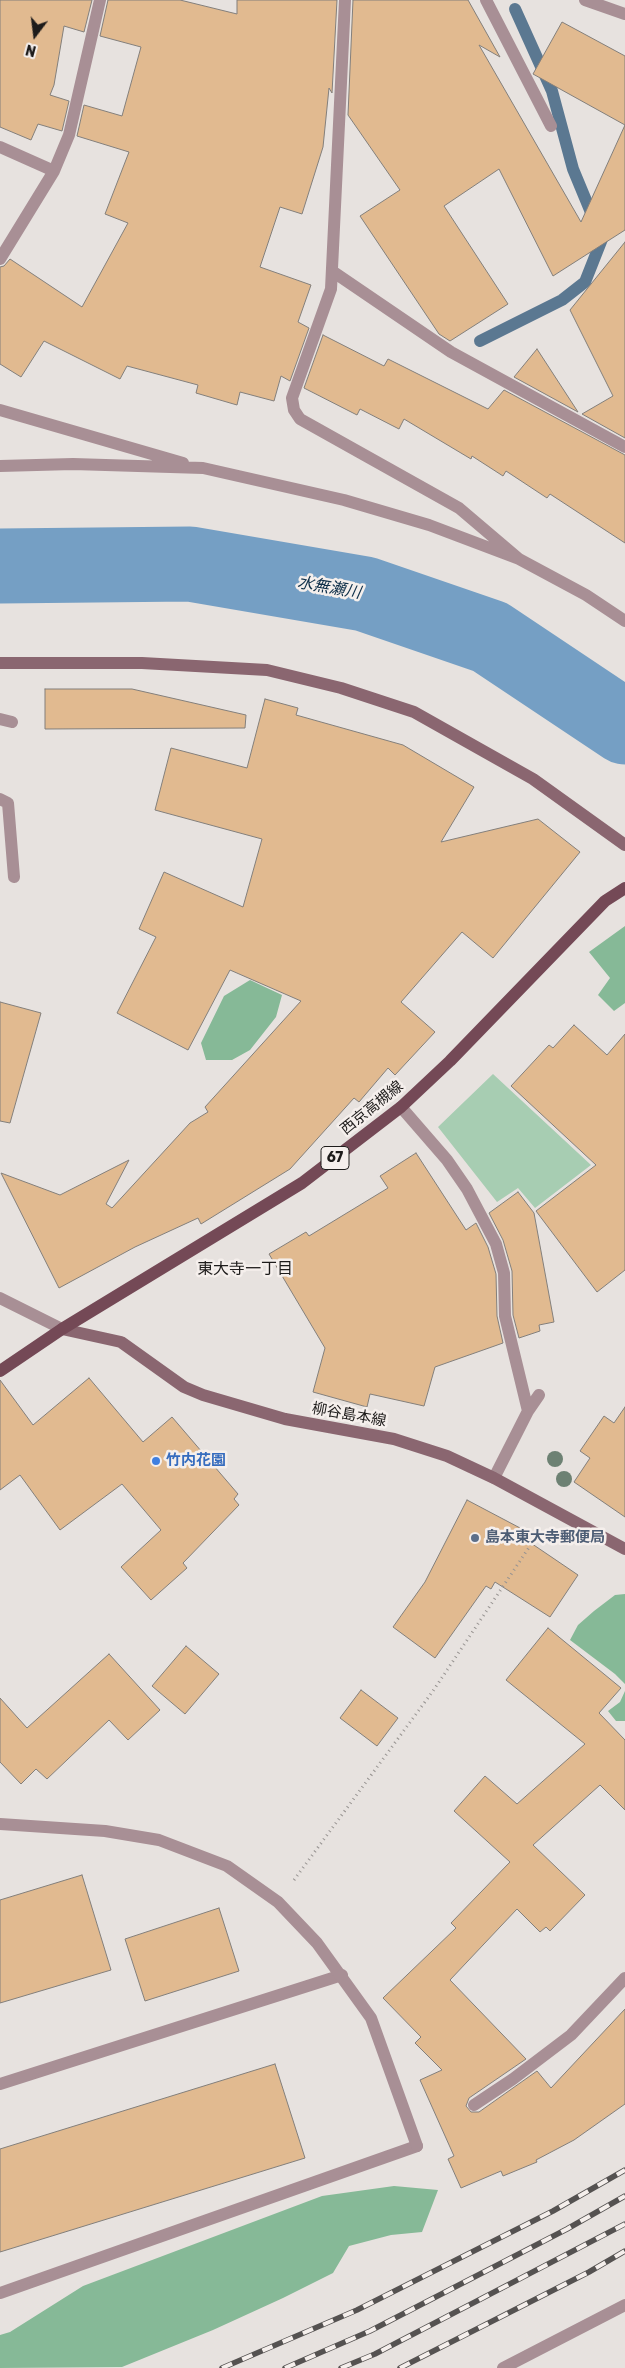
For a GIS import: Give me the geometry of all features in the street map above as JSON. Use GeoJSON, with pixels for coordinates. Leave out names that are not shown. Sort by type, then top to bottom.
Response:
{"type":"FeatureCollection","features":[{"type":"Feature","properties":{"kind":"main road","name":"西京高槻線"},"geometry":{"type":"LineString","coordinates":[[0,1371],[62,1329],[302,1183],[401,1107],[450,1061],[605,901],[625,888]]}},
{"type":"Feature","properties":{"kind":"street"},"geometry":{"type":"LineString","coordinates":[[0,259],[54,172],[69,134],[100,0]]}},
{"type":"Feature","properties":{"kind":"street"},"geometry":{"type":"LineString","coordinates":[[345,0],[331,289],[292,398],[300,419],[459,508],[519,560]]}},
{"type":"Feature","properties":{"kind":"street"},"geometry":{"type":"LineString","coordinates":[[486,0],[551,126]]}},
{"type":"Feature","properties":{"kind":"street"},"geometry":{"type":"LineString","coordinates":[[585,0],[625,14]]}},
{"type":"Feature","properties":{"kind":"street"},"geometry":{"type":"LineString","coordinates":[[0,147],[54,172]]}},
{"type":"Feature","properties":{"kind":"street"},"geometry":{"type":"LineString","coordinates":[[332,271],[451,352],[625,447]]}},
{"type":"Feature","properties":{"kind":"street"},"geometry":{"type":"LineString","coordinates":[[0,410],[203,468],[344,500],[429,525],[519,560],[586,596],[625,621]]}},
{"type":"Feature","properties":{"kind":"street"},"geometry":{"type":"LineString","coordinates":[[0,466],[73,464],[203,468]]}},
{"type":"Feature","properties":{"kind":"street"},"geometry":{"type":"LineString","coordinates":[[0,663],[142,662],[267,670],[341,688],[414,712],[532,779],[625,845]]}},
{"type":"Feature","properties":{"kind":"street"},"geometry":{"type":"LineString","coordinates":[[0,799],[8,803],[14,877]]}},
{"type":"Feature","properties":{"kind":"street"},"geometry":{"type":"LineString","coordinates":[[401,1107],[447,1160],[468,1189],[496,1244],[504,1273],[505,1316],[528,1411]]}},
{"type":"Feature","properties":{"kind":"street"},"geometry":{"type":"LineString","coordinates":[[0,1298],[62,1329]]}},
{"type":"Feature","properties":{"kind":"street","name":"柳谷島本線"},"geometry":{"type":"LineString","coordinates":[[62,1329],[121,1342],[184,1387],[203,1395],[285,1419],[394,1439],[447,1456],[494,1478],[625,1549]]}},
{"type":"Feature","properties":{"kind":"street"},"geometry":{"type":"LineString","coordinates":[[494,1478],[528,1411],[539,1395]]}},
{"type":"Feature","properties":{"kind":"street"},"geometry":{"type":"LineString","coordinates":[[0,1824],[105,1831],[159,1840],[227,1866],[278,1902],[342,1975],[371,2018],[417,2146],[0,2293]]}},
{"type":"Feature","properties":{"kind":"street"},"geometry":{"type":"LineString","coordinates":[[0,2084],[342,1975]]}},
{"type":"Feature","properties":{"kind":"street"},"geometry":{"type":"LineString","coordinates":[[474,2104],[513,2079],[571,2035],[625,1978]]}},
{"type":"Feature","properties":{"kind":"street"},"geometry":{"type":"LineString","coordinates":[[503,2368],[625,2305]]}},
{"type":"Feature","properties":{"kind":"path"},"geometry":{"type":"LineString","coordinates":[[278,1902],[433,1691],[554,1511]]}},
{"type":"Feature","properties":{"kind":"green space"},"geometry":{"type":"Polygon","coordinates":[[[625,926],[625,1003],[614,1011],[598,995],[610,978],[589,952],[625,926]]]}},
{"type":"Feature","properties":{"kind":"green space"},"geometry":{"type":"Polygon","coordinates":[[[250,980],[282,995],[276,1017],[250,1050],[232,1060],[206,1060],[201,1043],[224,996],[250,980]]]}},
{"type":"Feature","properties":{"kind":"green space"},"geometry":{"type":"Polygon","coordinates":[[[493,1074],[591,1165],[535,1208],[518,1188],[497,1202],[438,1127],[493,1074]]]}},
{"type":"Feature","properties":{"kind":"green space"},"geometry":{"type":"Polygon","coordinates":[[[625,1594],[625,1684],[615,1674],[570,1640],[578,1625],[594,1611],[615,1595],[625,1594]]]}},
{"type":"Feature","properties":{"kind":"green space"},"geometry":{"type":"Polygon","coordinates":[[[625,1691],[625,1721],[616,1721],[608,1711],[620,1702],[625,1691]]]}},
{"type":"Feature","properties":{"kind":"green space"},"geometry":{"type":"Polygon","coordinates":[[[394,2186],[438,2190],[422,2232],[391,2235],[349,2246],[333,2273],[283,2298],[213,2330],[122,2367],[0,2368],[0,2335],[10,2332],[83,2286],[322,2196],[394,2186]]]}},
{"type":"Feature","properties":{"kind":"building"},"geometry":{"type":"Polygon","coordinates":[[[0,0],[92,0],[84,32],[64,26],[54,85],[50,95],[69,101],[62,131],[38,124],[31,140],[0,127],[0,0]]]}},
{"type":"Feature","properties":{"kind":"building"},"geometry":{"type":"Polygon","coordinates":[[[108,0],[180,0],[237,14],[237,0],[337,0],[332,93],[329,88],[323,147],[302,214],[280,207],[260,267],[311,285],[298,322],[309,328],[290,381],[281,376],[274,401],[240,392],[237,405],[196,393],[198,385],[127,366],[120,379],[44,341],[21,377],[0,364],[0,267],[4,266],[10,259],[82,307],[128,223],[105,214],[129,152],[77,136],[84,105],[122,116],[141,47],[100,36],[108,0]]]}},
{"type":"Feature","properties":{"kind":"building"},"geometry":{"type":"Polygon","coordinates":[[[353,0],[468,0],[500,57],[479,45],[581,222],[625,125],[625,230],[553,276],[499,169],[444,206],[508,304],[450,341],[439,334],[360,216],[400,190],[348,115],[353,0]]]}},
{"type":"Feature","properties":{"kind":"building"},"geometry":{"type":"Polygon","coordinates":[[[562,22],[625,56],[625,125],[533,74],[562,22]]]}},
{"type":"Feature","properties":{"kind":"building"},"geometry":{"type":"Polygon","coordinates":[[[625,242],[625,438],[582,414],[613,396],[570,310],[625,242]]]}},
{"type":"Feature","properties":{"kind":"building"},"geometry":{"type":"Polygon","coordinates":[[[323,335],[384,366],[388,359],[488,409],[504,390],[625,455],[625,543],[550,494],[547,498],[506,471],[503,476],[472,456],[471,459],[404,419],[399,429],[360,409],[357,415],[304,388],[323,335]]]}},
{"type":"Feature","properties":{"kind":"building"},"geometry":{"type":"Polygon","coordinates":[[[537,349],[578,412],[514,377],[537,349]]]}},
{"type":"Feature","properties":{"kind":"building"},"geometry":{"type":"Polygon","coordinates":[[[45,689],[132,689],[246,715],[245,728],[45,729],[45,689]]]}},
{"type":"Feature","properties":{"kind":"building"},"geometry":{"type":"Polygon","coordinates":[[[265,699],[298,708],[296,715],[403,745],[474,787],[441,842],[538,819],[580,852],[493,958],[462,932],[401,1002],[435,1032],[395,1075],[388,1068],[359,1102],[354,1098],[290,1169],[201,1224],[198,1218],[135,1247],[59,1288],[1,1173],[60,1195],[129,1160],[106,1204],[112,1208],[190,1123],[208,1112],[205,1107],[301,1001],[230,970],[188,1050],[117,1013],[156,937],[139,929],[164,872],[243,907],[262,839],[155,810],[171,748],[247,768],[265,699]]]}},
{"type":"Feature","properties":{"kind":"building"},"geometry":{"type":"Polygon","coordinates":[[[0,1002],[41,1013],[10,1123],[0,1121],[0,1002]]]}},
{"type":"Feature","properties":{"kind":"building"},"geometry":{"type":"Polygon","coordinates":[[[574,1025],[607,1055],[625,1034],[625,1270],[597,1292],[536,1211],[596,1165],[511,1086],[549,1045],[553,1048],[574,1025]]]}},
{"type":"Feature","properties":{"kind":"building"},"geometry":{"type":"Polygon","coordinates":[[[416,1153],[466,1230],[476,1223],[488,1247],[496,1274],[497,1316],[503,1343],[435,1367],[424,1406],[370,1394],[367,1407],[313,1392],[325,1348],[269,1254],[306,1232],[309,1236],[388,1188],[380,1176],[416,1153]]]}},
{"type":"Feature","properties":{"kind":"building"},"geometry":{"type":"Polygon","coordinates":[[[518,1192],[534,1213],[554,1322],[539,1325],[540,1331],[519,1338],[513,1315],[512,1271],[503,1240],[489,1213],[518,1192]]]}},
{"type":"Feature","properties":{"kind":"building"},"geometry":{"type":"Polygon","coordinates":[[[89,1378],[143,1442],[172,1417],[238,1494],[234,1499],[239,1505],[183,1563],[187,1568],[151,1600],[121,1567],[161,1530],[122,1484],[60,1530],[20,1475],[0,1490],[0,1380],[33,1425],[89,1378]]]}},
{"type":"Feature","properties":{"kind":"building"},"geometry":{"type":"Polygon","coordinates":[[[625,1407],[625,1517],[574,1482],[590,1458],[580,1451],[604,1416],[614,1423],[625,1407]]]}},
{"type":"Feature","properties":{"kind":"building"},"geometry":{"type":"Polygon","coordinates":[[[467,1500],[522,1529],[519,1535],[578,1575],[550,1617],[495,1582],[491,1589],[486,1586],[435,1658],[393,1627],[425,1582],[467,1500]]]}},
{"type":"Feature","properties":{"kind":"building"},"geometry":{"type":"Polygon","coordinates":[[[548,1628],[621,1688],[599,1713],[625,1740],[625,1810],[600,1785],[533,1845],[585,1895],[550,1931],[546,1927],[540,1932],[517,1909],[450,1980],[526,2059],[469,2098],[466,2106],[471,2112],[479,2112],[537,2071],[551,2088],[625,2009],[625,2104],[574,2140],[536,2160],[537,2162],[503,2176],[501,2171],[461,2188],[448,2159],[454,2156],[420,2080],[442,2070],[415,2043],[421,2037],[383,1998],[456,1928],[451,1923],[510,1862],[454,1811],[485,1776],[517,1804],[585,1744],[506,1680],[548,1628]]]}},
{"type":"Feature","properties":{"kind":"building"},"geometry":{"type":"Polygon","coordinates":[[[186,1646],[219,1674],[185,1714],[152,1686],[186,1646]]]}},
{"type":"Feature","properties":{"kind":"building"},"geometry":{"type":"Polygon","coordinates":[[[109,1654],[160,1710],[128,1740],[109,1720],[47,1779],[36,1769],[21,1784],[0,1762],[0,1698],[27,1728],[109,1654]]]}},
{"type":"Feature","properties":{"kind":"building"},"geometry":{"type":"Polygon","coordinates":[[[361,1690],[398,1718],[377,1746],[340,1718],[361,1690]]]}},
{"type":"Feature","properties":{"kind":"building"},"geometry":{"type":"Polygon","coordinates":[[[82,1875],[111,1970],[0,2003],[0,1900],[82,1875]]]}},
{"type":"Feature","properties":{"kind":"building"},"geometry":{"type":"Polygon","coordinates":[[[219,1908],[239,1971],[145,2001],[125,1939],[219,1908]]]}},
{"type":"Feature","properties":{"kind":"building"},"geometry":{"type":"Polygon","coordinates":[[[275,2064],[305,2158],[0,2252],[0,2149],[275,2064]]]}},
{"type":"Feature","properties":{"kind":"waterway"},"geometry":{"type":"LineString","coordinates":[[480,341],[562,300],[585,282],[602,239],[573,169],[552,91],[515,9]]}},
{"type":"Feature","properties":{"kind":"waterway","name":"水無瀬川"},"geometry":{"type":"LineString","coordinates":[[0,566],[190,564],[365,594],[490,637],[625,727]]}},
{"type":"Feature","properties":{"kind":"railway"},"geometry":{"type":"LineString","coordinates":[[222,2368],[357,2310],[553,2211],[625,2170]]}},
{"type":"Feature","properties":{"kind":"railway"},"geometry":{"type":"LineString","coordinates":[[285,2368],[370,2331],[567,2229],[625,2196]]}},
{"type":"Feature","properties":{"kind":"railway"},"geometry":{"type":"LineString","coordinates":[[341,2368],[375,2354],[625,2224]]}},
{"type":"Feature","properties":{"kind":"railway"},"geometry":{"type":"LineString","coordinates":[[400,2368],[589,2272],[625,2251]]}},
{"type":"Feature","properties":{"kind":"place","name":"竹内花園"},"geometry":{"type":"Point","coordinates":[156,1461]}},
{"type":"Feature","properties":{"kind":"place","name":"島本東大寺郵便局"},"geometry":{"type":"Point","coordinates":[475,1538]}},
{"type":"Feature","properties":{"kind":"district","name":"東大寺一丁目"},"geometry":{"type":"Point","coordinates":[245,1269]}}]}
